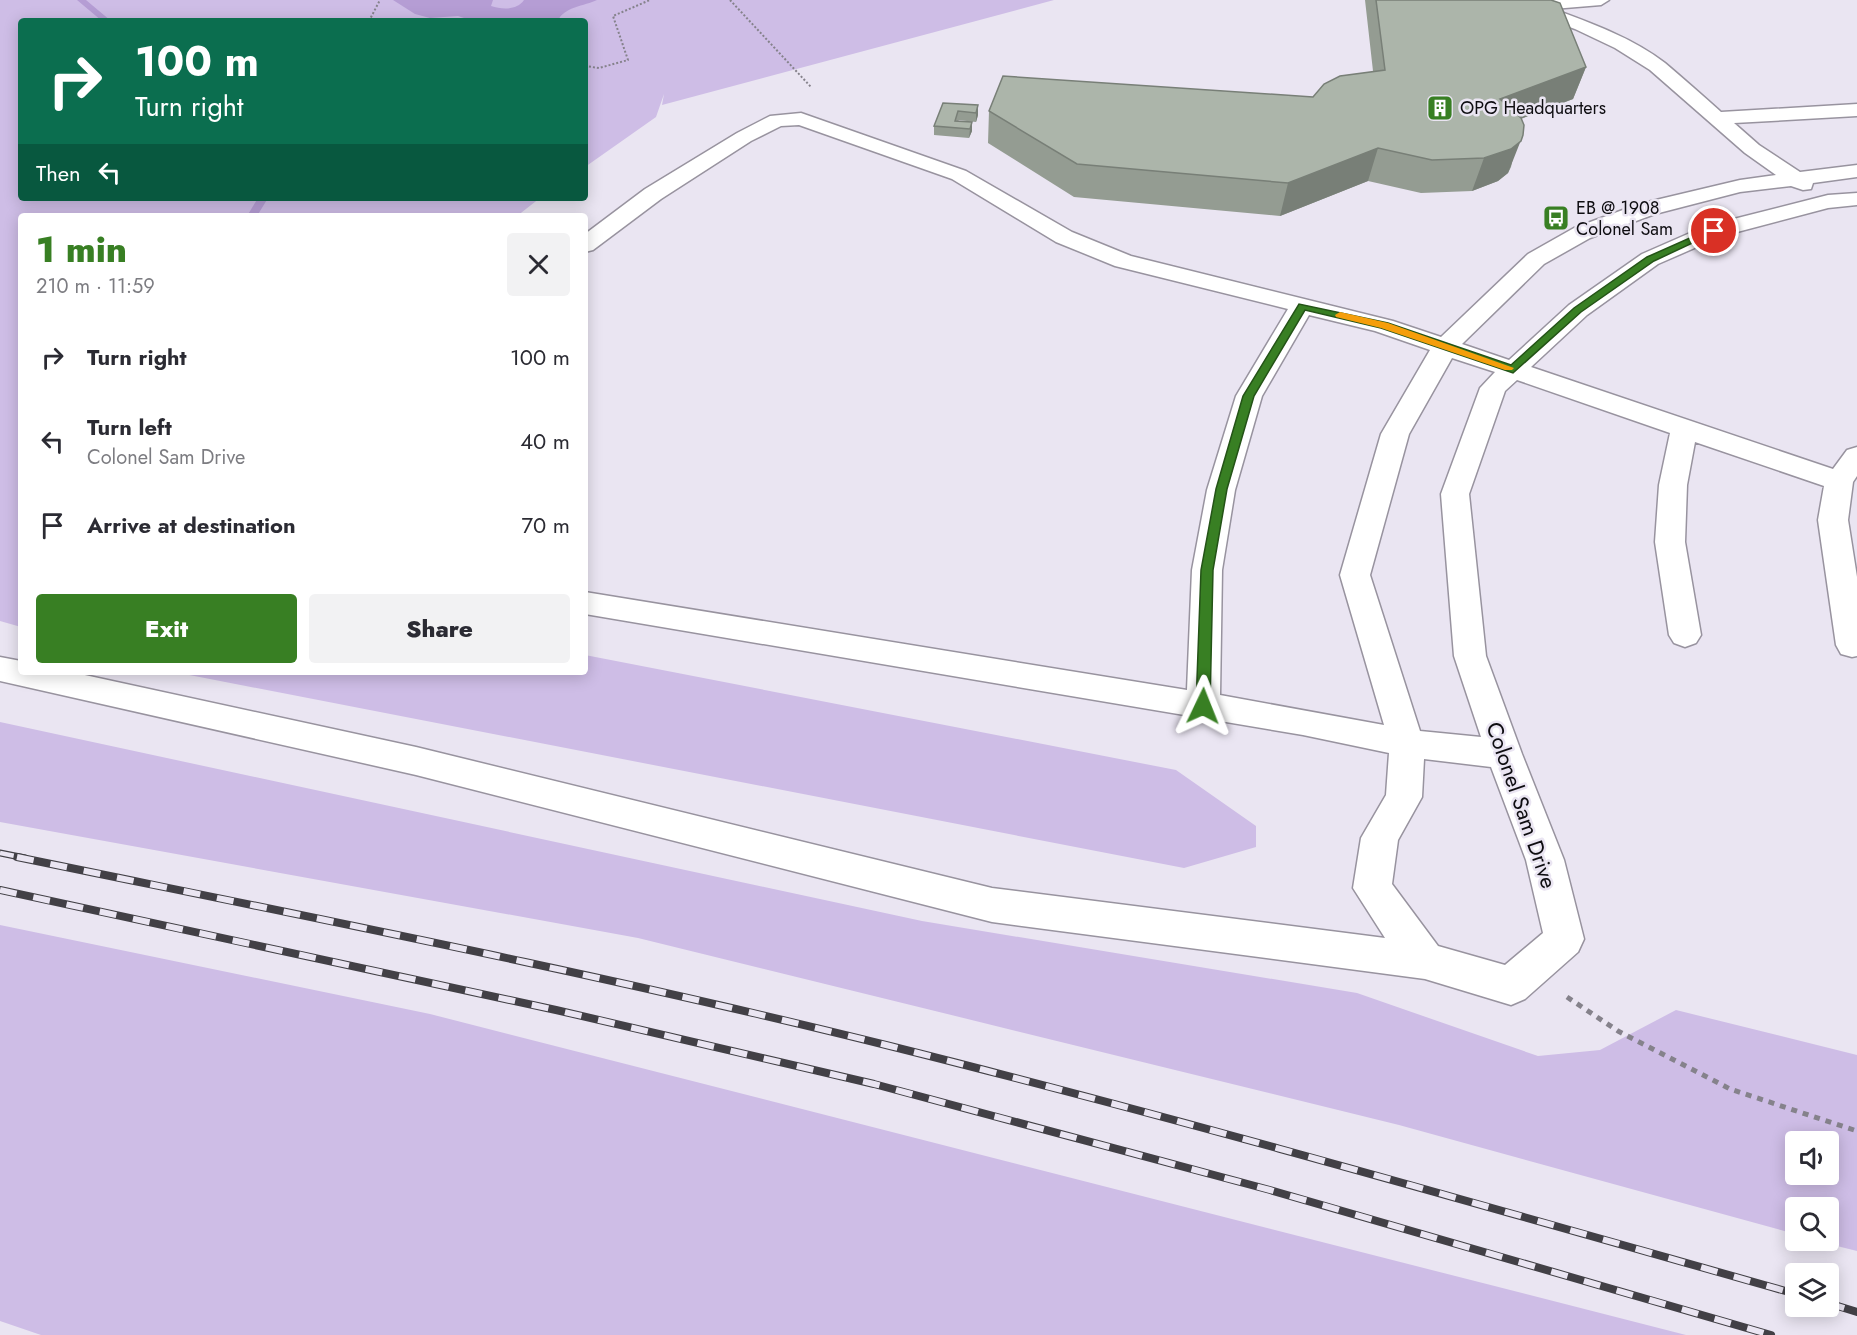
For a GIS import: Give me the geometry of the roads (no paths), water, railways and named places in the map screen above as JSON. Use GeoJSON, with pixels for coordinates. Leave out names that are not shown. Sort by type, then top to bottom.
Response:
{"type":"FeatureCollection","features":[{"type":"Feature","properties":{"kind":"street"},"geometry":{"type":"LineString","coordinates":[[1520,3],[1601,0]]}},
{"type":"Feature","properties":{"kind":"street"},"geometry":{"type":"LineString","coordinates":[[1520,3],[1581,25],[1621,44],[1657,66],[1752,149],[1795,178],[1842,200],[1857,220]]}},
{"type":"Feature","properties":{"kind":"street"},"geometry":{"type":"LineString","coordinates":[[1717,118],[1857,110]]}},
{"type":"Feature","properties":{"kind":"street"},"geometry":{"type":"LineString","coordinates":[[588,243],[653,194],[744,137],[777,120],[801,119],[959,175],[1064,237],[1124,261],[1384,326],[1839,481]]}},
{"type":"Feature","properties":{"kind":"street"},"geometry":{"type":"LineString","coordinates":[[1425,962],[1372,888],[1380,838],[1404,797],[1407,743],[1355,575],[1395,434],[1445,347],[1536,259],[1582,233],[1647,209],[1740,186],[1857,171]]}},
{"type":"Feature","properties":{"kind":"street","name":"Colonel Sam Drive"},"geometry":{"type":"LineString","coordinates":[[1425,962],[1511,986],[1564,939],[1545,860],[1504,754],[1470,656],[1455,494],[1493,388],[1578,310],[1650,259],[1714,231],[1842,200]]}},
{"type":"Feature","properties":{"kind":"street"},"geometry":{"type":"LineString","coordinates":[[1203,706],[1207,570],[1221,489],[1249,396],[1302,306]]}},
{"type":"Feature","properties":{"kind":"street"},"geometry":{"type":"LineString","coordinates":[[1684,429],[1673,485],[1670,543],[1685,635]]}},
{"type":"Feature","properties":{"kind":"street"},"geometry":{"type":"LineString","coordinates":[[1852,645],[1833,520],[1839,481],[1857,456]]}},
{"type":"Feature","properties":{"kind":"street"},"geometry":{"type":"LineString","coordinates":[[588,604],[1203,706],[1407,743],[1504,754]]}},
{"type":"Feature","properties":{"kind":"street"},"geometry":{"type":"LineString","coordinates":[[0,669],[18,673]]}},
{"type":"Feature","properties":{"kind":"street"},"geometry":{"type":"LineString","coordinates":[[27,675],[416,761],[992,905],[1425,962]]}},
{"type":"Feature","properties":{"kind":"waterway"},"geometry":{"type":"LineString","coordinates":[[81,0],[103,18]]}},
{"type":"Feature","properties":{"kind":"waterway"},"geometry":{"type":"LineString","coordinates":[[254,213],[261,201]]}},
{"type":"Feature","properties":{"kind":"railway"},"geometry":{"type":"LineString","coordinates":[[0,853],[25,858]]}},
{"type":"Feature","properties":{"kind":"railway"},"geometry":{"type":"LineString","coordinates":[[17,857],[564,970],[890,1046],[1231,1135],[1785,1291]]}},
{"type":"Feature","properties":{"kind":"railway"},"geometry":{"type":"LineString","coordinates":[[0,890],[556,1010],[874,1084],[1270,1190],[1771,1335]]}},
{"type":"Feature","properties":{"kind":"railway"},"geometry":{"type":"LineString","coordinates":[[1839,1306],[1857,1312]]}},
{"type":"Feature","properties":{"kind":"place","name":"OPG Headquarters"},"geometry":{"type":"Point","coordinates":[1440,108]}},
{"type":"Feature","properties":{"kind":"place","name":"EB @ 1908 Colonel Sam"},"geometry":{"type":"Point","coordinates":[1556,218]}}]}
